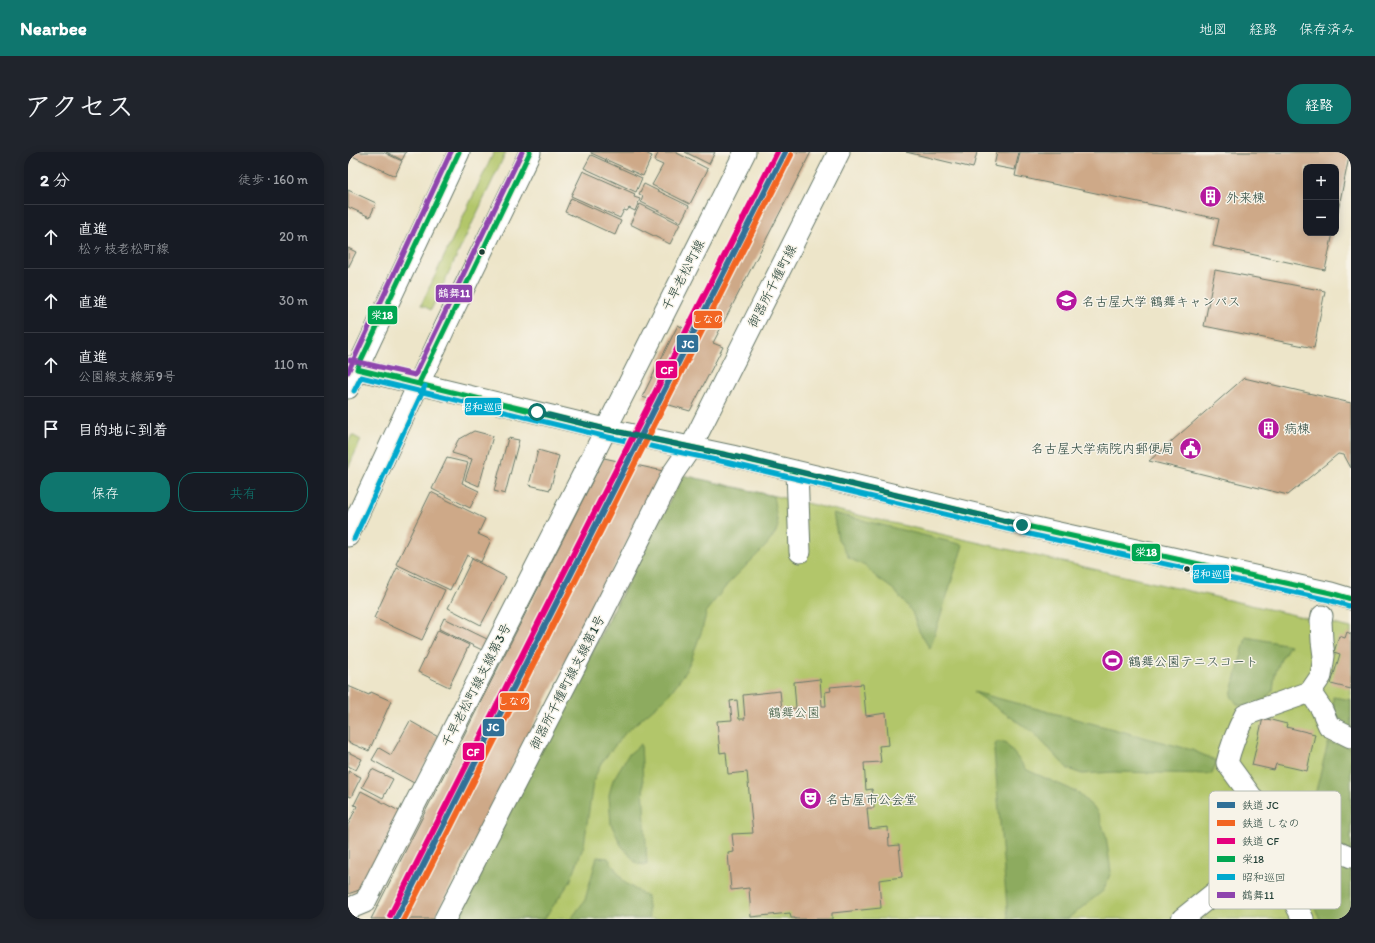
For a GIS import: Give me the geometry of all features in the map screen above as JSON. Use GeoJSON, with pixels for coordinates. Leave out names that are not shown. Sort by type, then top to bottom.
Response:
{"type":"FeatureCollection","features":[{"type":"Feature","properties":{"kind":"street"},"geometry":{"type":"LineString","coordinates":[[448,174],[449,152]]}},
{"type":"Feature","properties":{"kind":"street"},"geometry":{"type":"LineString","coordinates":[[348,388],[353,368],[459,152]]}},
{"type":"Feature","properties":{"kind":"street"},"geometry":{"type":"LineString","coordinates":[[348,536],[418,383],[530,152]]}},
{"type":"Feature","properties":{"kind":"street","name":"千早老松町線"},"geometry":{"type":"LineString","coordinates":[[605,429],[745,152]]}},
{"type":"Feature","properties":{"kind":"street","name":"御器所千種町線"},"geometry":{"type":"LineString","coordinates":[[691,447],[839,152]]}},
{"type":"Feature","properties":{"kind":"street"},"geometry":{"type":"LineString","coordinates":[[353,368],[605,429],[691,447],[1022,525],[1331,593],[1351,599]]}},
{"type":"Feature","properties":{"kind":"street","name":"千早老松町線支線第3号"},"geometry":{"type":"LineString","coordinates":[[348,909],[365,902],[605,429]]}},
{"type":"Feature","properties":{"kind":"street","name":"御器所千種町線支線第1号"},"geometry":{"type":"LineString","coordinates":[[445,919],[673,473],[691,447]]}},
{"type":"Feature","properties":{"kind":"street"},"geometry":{"type":"LineString","coordinates":[[797,472],[800,552]]}},
{"type":"Feature","properties":{"kind":"street"},"geometry":{"type":"LineString","coordinates":[[1247,791],[1227,763],[1236,732],[1245,716],[1310,692],[1321,676],[1324,656],[1321,634],[1322,616]]}},
{"type":"Feature","properties":{"kind":"street"},"geometry":{"type":"LineString","coordinates":[[1310,692],[1321,708],[1329,726],[1351,737]]}},
{"type":"Feature","properties":{"kind":"street"},"geometry":{"type":"LineString","coordinates":[[1341,853],[1351,857]]}},
{"type":"Feature","properties":{"kind":"street"},"geometry":{"type":"LineString","coordinates":[[1182,919],[1209,897]]}},
{"type":"Feature","properties":{"kind":"street"},"geometry":{"type":"LineString","coordinates":[[1298,909],[1303,919]]}},
{"type":"Feature","properties":{"kind":"green space"},"geometry":{"type":"Polygon","coordinates":[[[494,152],[506,152],[431,310],[421,305],[494,152]]]}},
{"type":"Feature","properties":{"kind":"green space"},"geometry":{"type":"Polygon","coordinates":[[[352,435],[361,440],[348,468],[348,443],[352,435]]]}},
{"type":"Feature","properties":{"kind":"green space","name":"鶴舞公園"},"geometry":{"type":"Polygon","coordinates":[[[683,475],[1351,628],[1351,919],[460,919],[457,910],[683,475]]]}},
{"type":"Feature","properties":{"kind":"green space"},"geometry":{"type":"Polygon","coordinates":[[[683,475],[773,496],[778,525],[776,532],[767,545],[727,585],[707,610],[702,630],[691,660],[684,674],[667,697],[626,732],[601,763],[593,782],[584,845],[570,882],[544,919],[463,919],[460,911],[683,475]]]}},
{"type":"Feature","properties":{"kind":"green space"},"geometry":{"type":"Polygon","coordinates":[[[833,513],[963,545],[930,649],[919,631],[912,612],[894,590],[876,577],[865,566],[849,558],[838,539],[833,513]]]}},
{"type":"Feature","properties":{"kind":"green space"},"geometry":{"type":"Polygon","coordinates":[[[1246,637],[1290,645],[1281,659],[1275,674],[1273,690],[1263,702],[1250,706],[1238,705],[1231,696],[1246,637]]]}},
{"type":"Feature","properties":{"kind":"green space"},"geometry":{"type":"Polygon","coordinates":[[[974,692],[1192,750],[1217,761],[1212,774],[1114,772],[1082,774],[1068,769],[1034,733],[974,692]]]}},
{"type":"Feature","properties":{"kind":"green space"},"geometry":{"type":"Polygon","coordinates":[[[1333,697],[1351,700],[1351,731],[1339,723],[1333,709],[1333,697]]]}},
{"type":"Feature","properties":{"kind":"green space"},"geometry":{"type":"Polygon","coordinates":[[[996,742],[1005,742],[1027,770],[1077,792],[1097,811],[1106,836],[1111,872],[1103,891],[1067,919],[1008,919],[994,751],[996,742]]]}},
{"type":"Feature","properties":{"kind":"green space"},"geometry":{"type":"Polygon","coordinates":[[[1328,743],[1343,745],[1351,749],[1351,853],[1341,846],[1341,791],[1316,791],[1328,743]]]}},
{"type":"Feature","properties":{"kind":"green space"},"geometry":{"type":"Polygon","coordinates":[[[641,744],[647,865],[637,864],[621,845],[611,824],[609,795],[613,780],[628,755],[641,744]]]}},
{"type":"Feature","properties":{"kind":"green space"},"geometry":{"type":"Polygon","coordinates":[[[597,857],[608,858],[624,882],[647,897],[649,919],[571,919],[585,900],[597,857]]]}},
{"type":"Feature","properties":{"kind":"green space"},"geometry":{"type":"Polygon","coordinates":[[[1341,858],[1351,864],[1351,919],[1320,919],[1315,909],[1341,909],[1341,858]]]}},
{"type":"Feature","properties":{"kind":"building"},"geometry":{"type":"Polygon","coordinates":[[[348,152],[383,152],[402,161],[395,176],[348,154],[348,152]]]}},
{"type":"Feature","properties":{"kind":"building"},"geometry":{"type":"Polygon","coordinates":[[[386,152],[406,152],[402,160],[386,152]]]}},
{"type":"Feature","properties":{"kind":"building"},"geometry":{"type":"Polygon","coordinates":[[[591,152],[643,152],[652,156],[643,176],[591,152]]]}},
{"type":"Feature","properties":{"kind":"building"},"geometry":{"type":"Polygon","coordinates":[[[659,152],[675,152],[708,169],[690,204],[652,185],[663,165],[654,161],[659,152]]]}},
{"type":"Feature","properties":{"kind":"building"},"geometry":{"type":"Polygon","coordinates":[[[685,152],[715,152],[709,164],[685,152]]]}},
{"type":"Feature","properties":{"kind":"building"},"geometry":{"type":"Polygon","coordinates":[[[776,152],[811,152],[713,343],[723,347],[690,411],[642,397],[678,325],[685,329],[776,152]]]}},
{"type":"Feature","properties":{"kind":"building"},"geometry":{"type":"Polygon","coordinates":[[[906,152],[977,152],[973,168],[906,152]]]}},
{"type":"Feature","properties":{"kind":"building"},"geometry":{"type":"Polygon","coordinates":[[[997,152],[1019,152],[1015,170],[994,166],[997,152]]]}},
{"type":"Feature","properties":{"kind":"building","name":"外来棟"},"geometry":{"type":"Polygon","coordinates":[[[1020,152],[1350,152],[1339,206],[1339,164],[1303,164],[1303,236],[1332,236],[1325,270],[1213,246],[1219,219],[1015,176],[1020,152]]]}},
{"type":"Feature","properties":{"kind":"building"},"geometry":{"type":"Polygon","coordinates":[[[591,155],[642,178],[636,192],[584,168],[591,155]]]}},
{"type":"Feature","properties":{"kind":"building"},"geometry":{"type":"Polygon","coordinates":[[[583,171],[635,194],[634,197],[640,199],[635,211],[629,208],[627,211],[624,210],[620,218],[571,196],[583,171]]]}},
{"type":"Feature","properties":{"kind":"building"},"geometry":{"type":"Polygon","coordinates":[[[644,184],[689,206],[681,222],[641,202],[643,196],[639,194],[644,184]]]}},
{"type":"Feature","properties":{"kind":"building"},"geometry":{"type":"Polygon","coordinates":[[[348,190],[376,203],[370,217],[348,207],[348,190]]]}},
{"type":"Feature","properties":{"kind":"building"},"geometry":{"type":"Polygon","coordinates":[[[571,198],[621,221],[615,235],[565,212],[571,198]]]}},
{"type":"Feature","properties":{"kind":"building"},"geometry":{"type":"Polygon","coordinates":[[[640,204],[680,224],[670,244],[630,224],[640,204]]]}},
{"type":"Feature","properties":{"kind":"building"},"geometry":{"type":"Polygon","coordinates":[[[348,248],[356,252],[348,268],[348,248]]]}},
{"type":"Feature","properties":{"kind":"building"},"geometry":{"type":"Polygon","coordinates":[[[1215,270],[1325,291],[1314,348],[1204,326],[1215,270]]]}},
{"type":"Feature","properties":{"kind":"building","name":"病棟"},"geometry":{"type":"Polygon","coordinates":[[[1244,378],[1351,403],[1351,468],[1344,455],[1338,454],[1288,495],[1149,461],[1244,378]]]}},
{"type":"Feature","properties":{"kind":"building"},"geometry":{"type":"Polygon","coordinates":[[[474,431],[493,436],[479,486],[465,480],[472,459],[452,453],[458,440],[474,431]]]}},
{"type":"Feature","properties":{"kind":"building"},"geometry":{"type":"Polygon","coordinates":[[[508,438],[519,440],[505,494],[494,491],[508,438]]]}},
{"type":"Feature","properties":{"kind":"building"},"geometry":{"type":"Polygon","coordinates":[[[538,450],[559,456],[550,490],[529,485],[538,450]]]}},
{"type":"Feature","properties":{"kind":"building"},"geometry":{"type":"Polygon","coordinates":[[[447,458],[468,463],[462,483],[479,491],[470,508],[432,489],[447,458]]]}},
{"type":"Feature","properties":{"kind":"building"},"geometry":{"type":"Polygon","coordinates":[[[604,458],[663,471],[434,919],[371,919],[604,458]]]}},
{"type":"Feature","properties":{"kind":"building"},"geometry":{"type":"Polygon","coordinates":[[[431,492],[485,519],[478,534],[491,540],[481,562],[467,555],[450,590],[396,564],[431,492]]]}},
{"type":"Feature","properties":{"kind":"building"},"geometry":{"type":"Polygon","coordinates":[[[472,559],[506,577],[481,625],[448,608],[472,559]]]}},
{"type":"Feature","properties":{"kind":"building"},"geometry":{"type":"Polygon","coordinates":[[[397,568],[445,590],[422,640],[374,618],[397,568]]]}},
{"type":"Feature","properties":{"kind":"building"},"geometry":{"type":"Polygon","coordinates":[[[444,618],[487,639],[482,650],[439,629],[444,618]]]}},
{"type":"Feature","properties":{"kind":"building"},"geometry":{"type":"Polygon","coordinates":[[[438,630],[469,645],[449,687],[418,672],[438,630]]]}},
{"type":"Feature","properties":{"kind":"building"},"geometry":{"type":"Polygon","coordinates":[[[1347,632],[1351,634],[1351,689],[1331,684],[1340,654],[1334,652],[1339,636],[1345,638],[1347,632]]]}},
{"type":"Feature","properties":{"kind":"building","name":"名古屋市公会堂"},"geometry":{"type":"Polygon","coordinates":[[[820,679],[822,706],[826,706],[825,692],[831,691],[830,687],[863,684],[866,716],[886,713],[889,745],[879,746],[881,762],[864,763],[866,790],[872,789],[874,808],[867,808],[869,829],[888,827],[889,846],[899,845],[902,877],[879,880],[881,908],[832,913],[832,919],[795,919],[791,918],[790,913],[751,917],[749,888],[731,890],[728,853],[734,852],[732,834],[753,833],[747,772],[728,774],[726,752],[720,753],[717,721],[732,720],[730,701],[737,700],[739,719],[745,719],[743,695],[780,691],[782,710],[796,708],[794,682],[820,679]]]}},
{"type":"Feature","properties":{"kind":"building"},"geometry":{"type":"Polygon","coordinates":[[[348,686],[369,695],[371,692],[391,701],[369,751],[348,742],[348,686]]]}},
{"type":"Feature","properties":{"kind":"building"},"geometry":{"type":"Polygon","coordinates":[[[1263,718],[1287,724],[1286,727],[1315,734],[1307,771],[1276,764],[1274,770],[1252,765],[1263,718]]]}},
{"type":"Feature","properties":{"kind":"building"},"geometry":{"type":"Polygon","coordinates":[[[410,721],[440,738],[414,783],[372,760],[379,748],[391,755],[410,721]]]}},
{"type":"Feature","properties":{"kind":"building"},"geometry":{"type":"Polygon","coordinates":[[[348,752],[362,759],[356,770],[348,766],[348,752]]]}},
{"type":"Feature","properties":{"kind":"building"},"geometry":{"type":"Polygon","coordinates":[[[372,769],[393,779],[383,798],[362,787],[372,769]]]}},
{"type":"Feature","properties":{"kind":"building"},"geometry":{"type":"Polygon","coordinates":[[[348,771],[361,777],[351,797],[348,796],[348,771]]]}},
{"type":"Feature","properties":{"kind":"building"},"geometry":{"type":"Polygon","coordinates":[[[361,791],[401,812],[362,889],[348,894],[348,825],[357,806],[354,805],[361,791]]]}},
{"type":"Feature","properties":{"kind":"rail line","name":"CF"},"geometry":{"type":"LineString","coordinates":[[390,916],[777,152]]}},
{"type":"Feature","properties":{"kind":"rail line","name":"JC"},"geometry":{"type":"LineString","coordinates":[[396,919],[785,152]]}},
{"type":"Feature","properties":{"kind":"rail line","name":"しなの"},"geometry":{"type":"LineString","coordinates":[[404,919],[791,155]]}},
{"type":"Feature","properties":{"kind":"transit line","name":"鶴舞11"},"geometry":{"type":"LineString","coordinates":[[348,372],[451,152]]}},
{"type":"Feature","properties":{"kind":"transit line","name":"栄18"},"geometry":{"type":"LineString","coordinates":[[459,152],[357,369],[605,429],[732,456],[1022,525],[1331,593],[1351,599]]}},
{"type":"Feature","properties":{"kind":"transit line","name":"鶴舞11"},"geometry":{"type":"LineString","coordinates":[[350,360],[415,375],[522,152]]}},
{"type":"Feature","properties":{"kind":"transit line","name":"栄18"},"geometry":{"type":"LineString","coordinates":[[419,383],[530,152]]}},
{"type":"Feature","properties":{"kind":"transit line","name":"昭和巡回"},"geometry":{"type":"LineString","coordinates":[[354,391],[361,377],[603,436],[730,463],[1020,532],[1329,600],[1349,606]]}},
{"type":"Feature","properties":{"kind":"transit line","name":"昭和巡回"},"geometry":{"type":"LineString","coordinates":[[354,539],[425,386]]}},
{"type":"Feature","properties":{"kind":"place","name":"外来棟"},"geometry":{"type":"Point","coordinates":[1211,197]}},
{"type":"Feature","properties":{"kind":"place","name":"名古屋大学 鶴舞キャンパス"},"geometry":{"type":"Point","coordinates":[1067,301]}},
{"type":"Feature","properties":{"kind":"place","name":"病棟"},"geometry":{"type":"Point","coordinates":[1269,428]}},
{"type":"Feature","properties":{"kind":"place","name":"名古屋大学病院内郵便局"},"geometry":{"type":"Point","coordinates":[1190,448]}},
{"type":"Feature","properties":{"kind":"place","name":"鶴舞公園テニスコート"},"geometry":{"type":"Point","coordinates":[1113,661]}},
{"type":"Feature","properties":{"kind":"place","name":"名古屋市公会堂"},"geometry":{"type":"Point","coordinates":[811,799]}},
{"type":"Feature","properties":{"kind":"route"},"geometry":{"type":"LineString","coordinates":[[537,412],[605,429],[746,459],[1022,525]]}}]}
